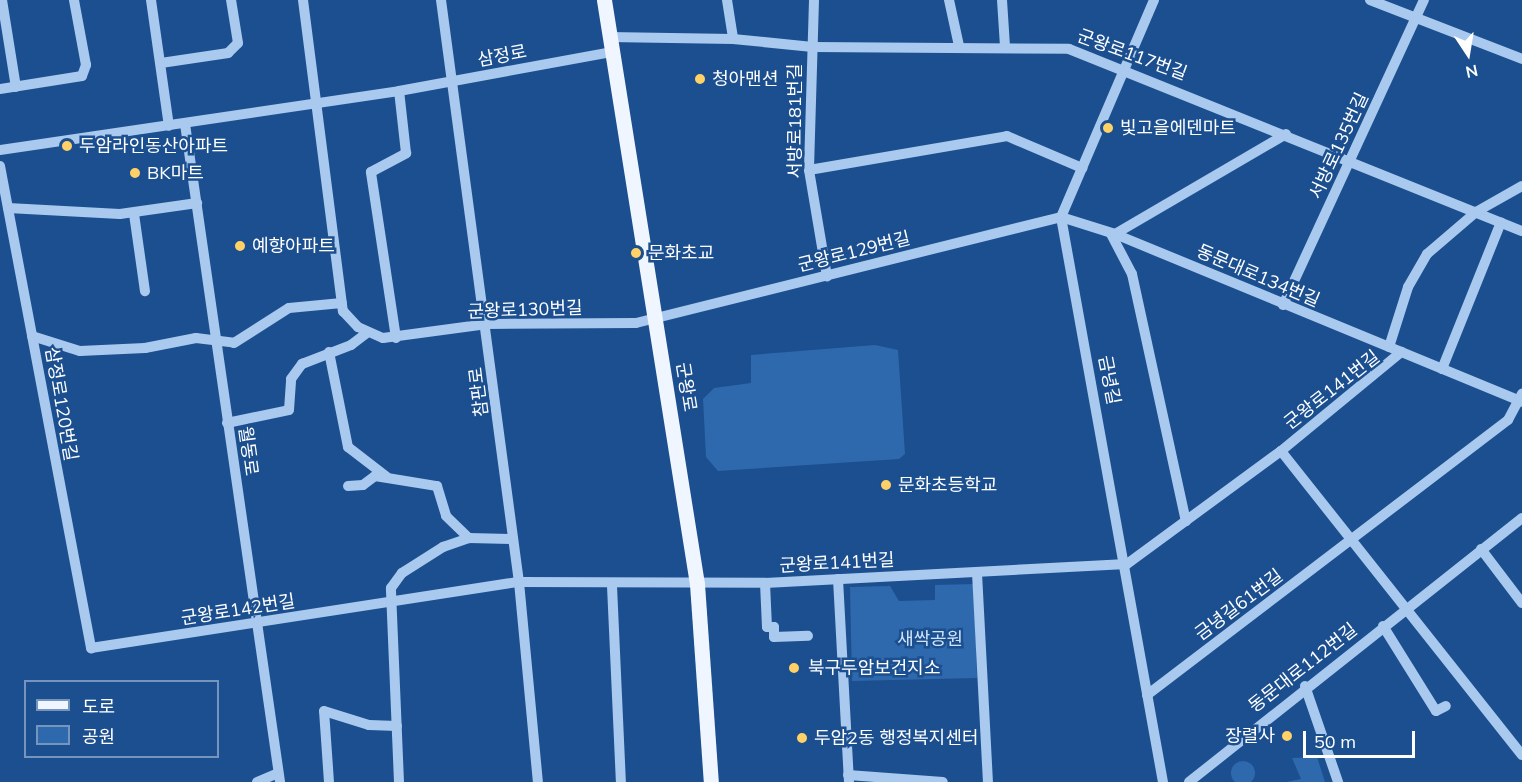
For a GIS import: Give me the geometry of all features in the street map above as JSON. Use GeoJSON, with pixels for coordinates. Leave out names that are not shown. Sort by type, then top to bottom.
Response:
{"type":"FeatureCollection","features":[{"type":"Feature","properties":{"kind":"main road","name":"군왕로"},"geometry":{"type":"LineString","coordinates":[[604,0],[697,584],[711,782]]}},
{"type":"Feature","properties":{"kind":"street"},"geometry":{"type":"LineString","coordinates":[[3,0],[16,87]]}},
{"type":"Feature","properties":{"kind":"street"},"geometry":{"type":"LineString","coordinates":[[0,89],[82,76],[86,65],[74,0]]}},
{"type":"Feature","properties":{"kind":"street"},"geometry":{"type":"LineString","coordinates":[[151,0],[169,126]]}},
{"type":"Feature","properties":{"kind":"street"},"geometry":{"type":"LineString","coordinates":[[161,63],[228,53],[238,43],[231,0]]}},
{"type":"Feature","properties":{"kind":"street"},"geometry":{"type":"LineString","coordinates":[[32,336],[80,351],[133,350],[196,338],[216,342],[247,339],[289,308],[342,303],[320,103],[303,0]]}},
{"type":"Feature","properties":{"kind":"street","name":"참판로"},"geometry":{"type":"LineString","coordinates":[[441,0],[487,324],[519,582],[538,782]]}},
{"type":"Feature","properties":{"kind":"street"},"geometry":{"type":"LineString","coordinates":[[727,0],[732,39]]}},
{"type":"Feature","properties":{"kind":"street","name":"서방로181번길"},"geometry":{"type":"LineString","coordinates":[[814,0],[808,170],[827,276]]}},
{"type":"Feature","properties":{"kind":"street"},"geometry":{"type":"LineString","coordinates":[[949,0],[959,46]]}},
{"type":"Feature","properties":{"kind":"street"},"geometry":{"type":"LineString","coordinates":[[1002,0],[1005,46]]}},
{"type":"Feature","properties":{"kind":"street"},"geometry":{"type":"LineString","coordinates":[[1061,217],[1154,0]]}},
{"type":"Feature","properties":{"kind":"street"},"geometry":{"type":"LineString","coordinates":[[1370,0],[1522,59]]}},
{"type":"Feature","properties":{"kind":"street","name":"서방로135번길"},"geometry":{"type":"LineString","coordinates":[[1283,305],[1424,0]]}},
{"type":"Feature","properties":{"kind":"street","name":"군왕로117번길"},"geometry":{"type":"LineString","coordinates":[[611,44],[732,39],[813,47],[1069,48],[1126,68],[1522,231]]}},
{"type":"Feature","properties":{"kind":"street","name":"삼정로"},"geometry":{"type":"LineString","coordinates":[[0,150],[454,82],[611,44]]}},
{"type":"Feature","properties":{"kind":"street"},"geometry":{"type":"LineString","coordinates":[[396,338],[371,172],[406,153],[399,91]]}},
{"type":"Feature","properties":{"kind":"street","name":"월동로"},"geometry":{"type":"LineString","coordinates":[[185,124],[255,625],[279,778]]}},
{"type":"Feature","properties":{"kind":"street"},"geometry":{"type":"LineString","coordinates":[[1186,521],[1132,274],[1121,245],[1112,233],[1202,186],[1286,134]]}},
{"type":"Feature","properties":{"kind":"street"},"geometry":{"type":"LineString","coordinates":[[808,170],[1007,136],[1082,168]]}},
{"type":"Feature","properties":{"kind":"street","name":"삼정로120번길"},"geometry":{"type":"LineString","coordinates":[[0,166],[91,648]]}},
{"type":"Feature","properties":{"kind":"street"},"geometry":{"type":"LineString","coordinates":[[1389,347],[1408,287],[1427,254],[1476,212],[1522,186]]}},
{"type":"Feature","properties":{"kind":"street"},"geometry":{"type":"LineString","coordinates":[[8,208],[134,214],[197,203]]}},
{"type":"Feature","properties":{"kind":"street"},"geometry":{"type":"LineString","coordinates":[[134,214],[145,291]]}},
{"type":"Feature","properties":{"kind":"street","name":"군왕로129번길"},"geometry":{"type":"LineString","coordinates":[[656,320],[1061,217]]}},
{"type":"Feature","properties":{"kind":"street","name":"동문대로134번길"},"geometry":{"type":"LineString","coordinates":[[1061,217],[1112,233],[1283,305],[1521,399]]}},
{"type":"Feature","properties":{"kind":"street","name":"금녕길"},"geometry":{"type":"LineString","coordinates":[[1061,217],[1127,564],[1163,782]]}},
{"type":"Feature","properties":{"kind":"street"},"geometry":{"type":"LineString","coordinates":[[1442,369],[1501,222]]}},
{"type":"Feature","properties":{"kind":"street","name":"군왕로130번길"},"geometry":{"type":"LineString","coordinates":[[342,303],[348,319],[368,332],[396,338],[487,324],[656,320]]}},
{"type":"Feature","properties":{"kind":"street"},"geometry":{"type":"LineString","coordinates":[[227,423],[289,410],[297,371],[368,332]]}},
{"type":"Feature","properties":{"kind":"street"},"geometry":{"type":"LineString","coordinates":[[329,352],[348,447],[387,477]]}},
{"type":"Feature","properties":{"kind":"street","name":"군왕로141번길"},"geometry":{"type":"LineString","coordinates":[[697,584],[765,583],[1127,564],[1281,451],[1392,364],[1401,352]]}},
{"type":"Feature","properties":{"kind":"street","name":"금녕길61번길"},"geometry":{"type":"LineString","coordinates":[[1147,695],[1508,420],[1521,399]]}},
{"type":"Feature","properties":{"kind":"street","name":"군왕로141번길"},"geometry":{"type":"LineString","coordinates":[[1281,451],[1351,541]]}},
{"type":"Feature","properties":{"kind":"street"},"geometry":{"type":"LineString","coordinates":[[348,486],[387,477],[437,486],[446,516],[469,538]]}},
{"type":"Feature","properties":{"kind":"street","name":"동문대로112번길"},"geometry":{"type":"LineString","coordinates":[[1189,782],[1305,686],[1522,518]]}},
{"type":"Feature","properties":{"kind":"street"},"geometry":{"type":"LineString","coordinates":[[399,782],[388,601],[402,573],[443,547],[469,538],[513,539]]}},
{"type":"Feature","properties":{"kind":"street"},"geometry":{"type":"LineString","coordinates":[[1351,541],[1522,755]]}},
{"type":"Feature","properties":{"kind":"street"},"geometry":{"type":"LineString","coordinates":[[1481,549],[1522,603]]}},
{"type":"Feature","properties":{"kind":"street"},"geometry":{"type":"LineString","coordinates":[[977,573],[988,782]]}},
{"type":"Feature","properties":{"kind":"street"},"geometry":{"type":"LineString","coordinates":[[838,579],[848,779],[943,782]]}},
{"type":"Feature","properties":{"kind":"street","name":"군왕로142번길"},"geometry":{"type":"LineString","coordinates":[[91,648],[255,625],[388,601],[519,582],[612,586],[697,584]]}},
{"type":"Feature","properties":{"kind":"street"},"geometry":{"type":"LineString","coordinates":[[765,583],[767,627],[774,627],[774,637],[808,636]]}},
{"type":"Feature","properties":{"kind":"street"},"geometry":{"type":"LineString","coordinates":[[612,586],[621,782]]}},
{"type":"Feature","properties":{"kind":"street","name":"동문대로112번길"},"geometry":{"type":"LineString","coordinates":[[1383,626],[1436,711],[1446,706]]}},
{"type":"Feature","properties":{"kind":"street"},"geometry":{"type":"LineString","coordinates":[[1305,686],[1338,782]]}},
{"type":"Feature","properties":{"kind":"street"},"geometry":{"type":"LineString","coordinates":[[329,782],[324,711],[369,725],[396,726]]}},
{"type":"Feature","properties":{"kind":"street"},"geometry":{"type":"LineString","coordinates":[[257,782],[279,778]]}},
{"type":"Feature","properties":{"kind":"green space"},"geometry":{"type":"Polygon","coordinates":[[[875,345],[898,350],[905,454],[899,459],[718,471],[706,457],[703,399],[714,388],[751,383],[751,355],[875,345]]]}},
{"type":"Feature","properties":{"kind":"green space","name":"새싹공원"},"geometry":{"type":"Polygon","coordinates":[[[974,584],[977,678],[852,681],[850,587],[890,586],[899,601],[935,600],[935,585],[974,584]]]}},
{"type":"Feature","properties":{"kind":"green space"},"geometry":{"type":"Polygon","coordinates":[[[1317,757],[1325,782],[1286,782],[1301,779],[1292,758],[1317,757]]]}},
{"type":"Feature","properties":{"kind":"green space"},"geometry":{"type":"Polygon","coordinates":[[[1239,762],[1247,762],[1254,769],[1254,777],[1248,783],[1238,783],[1232,777],[1232,769],[1239,762]]]}},
{"type":"Feature","properties":{"kind":"place","name":"청아맨션"},"geometry":{"type":"Point","coordinates":[700,79]}},
{"type":"Feature","properties":{"kind":"place","name":"빛고을에덴마트"},"geometry":{"type":"Point","coordinates":[1108,128]}},
{"type":"Feature","properties":{"kind":"place","name":"두암라인동산아파트"},"geometry":{"type":"Point","coordinates":[67,146]}},
{"type":"Feature","properties":{"kind":"place","name":"BK마트"},"geometry":{"type":"Point","coordinates":[135,173]}},
{"type":"Feature","properties":{"kind":"place","name":"예향아파트"},"geometry":{"type":"Point","coordinates":[240,246]}},
{"type":"Feature","properties":{"kind":"place","name":"문화초교"},"geometry":{"type":"Point","coordinates":[636,253]}},
{"type":"Feature","properties":{"kind":"place","name":"문화초등학교"},"geometry":{"type":"Point","coordinates":[886,485]}},
{"type":"Feature","properties":{"kind":"place","name":"북구두암보건지소"},"geometry":{"type":"Point","coordinates":[794,668]}},
{"type":"Feature","properties":{"kind":"place","name":"장렬사"},"geometry":{"type":"Point","coordinates":[1287,736]}},
{"type":"Feature","properties":{"kind":"place","name":"두암2동 행정복지센터"},"geometry":{"type":"Point","coordinates":[802,738]}}]}
